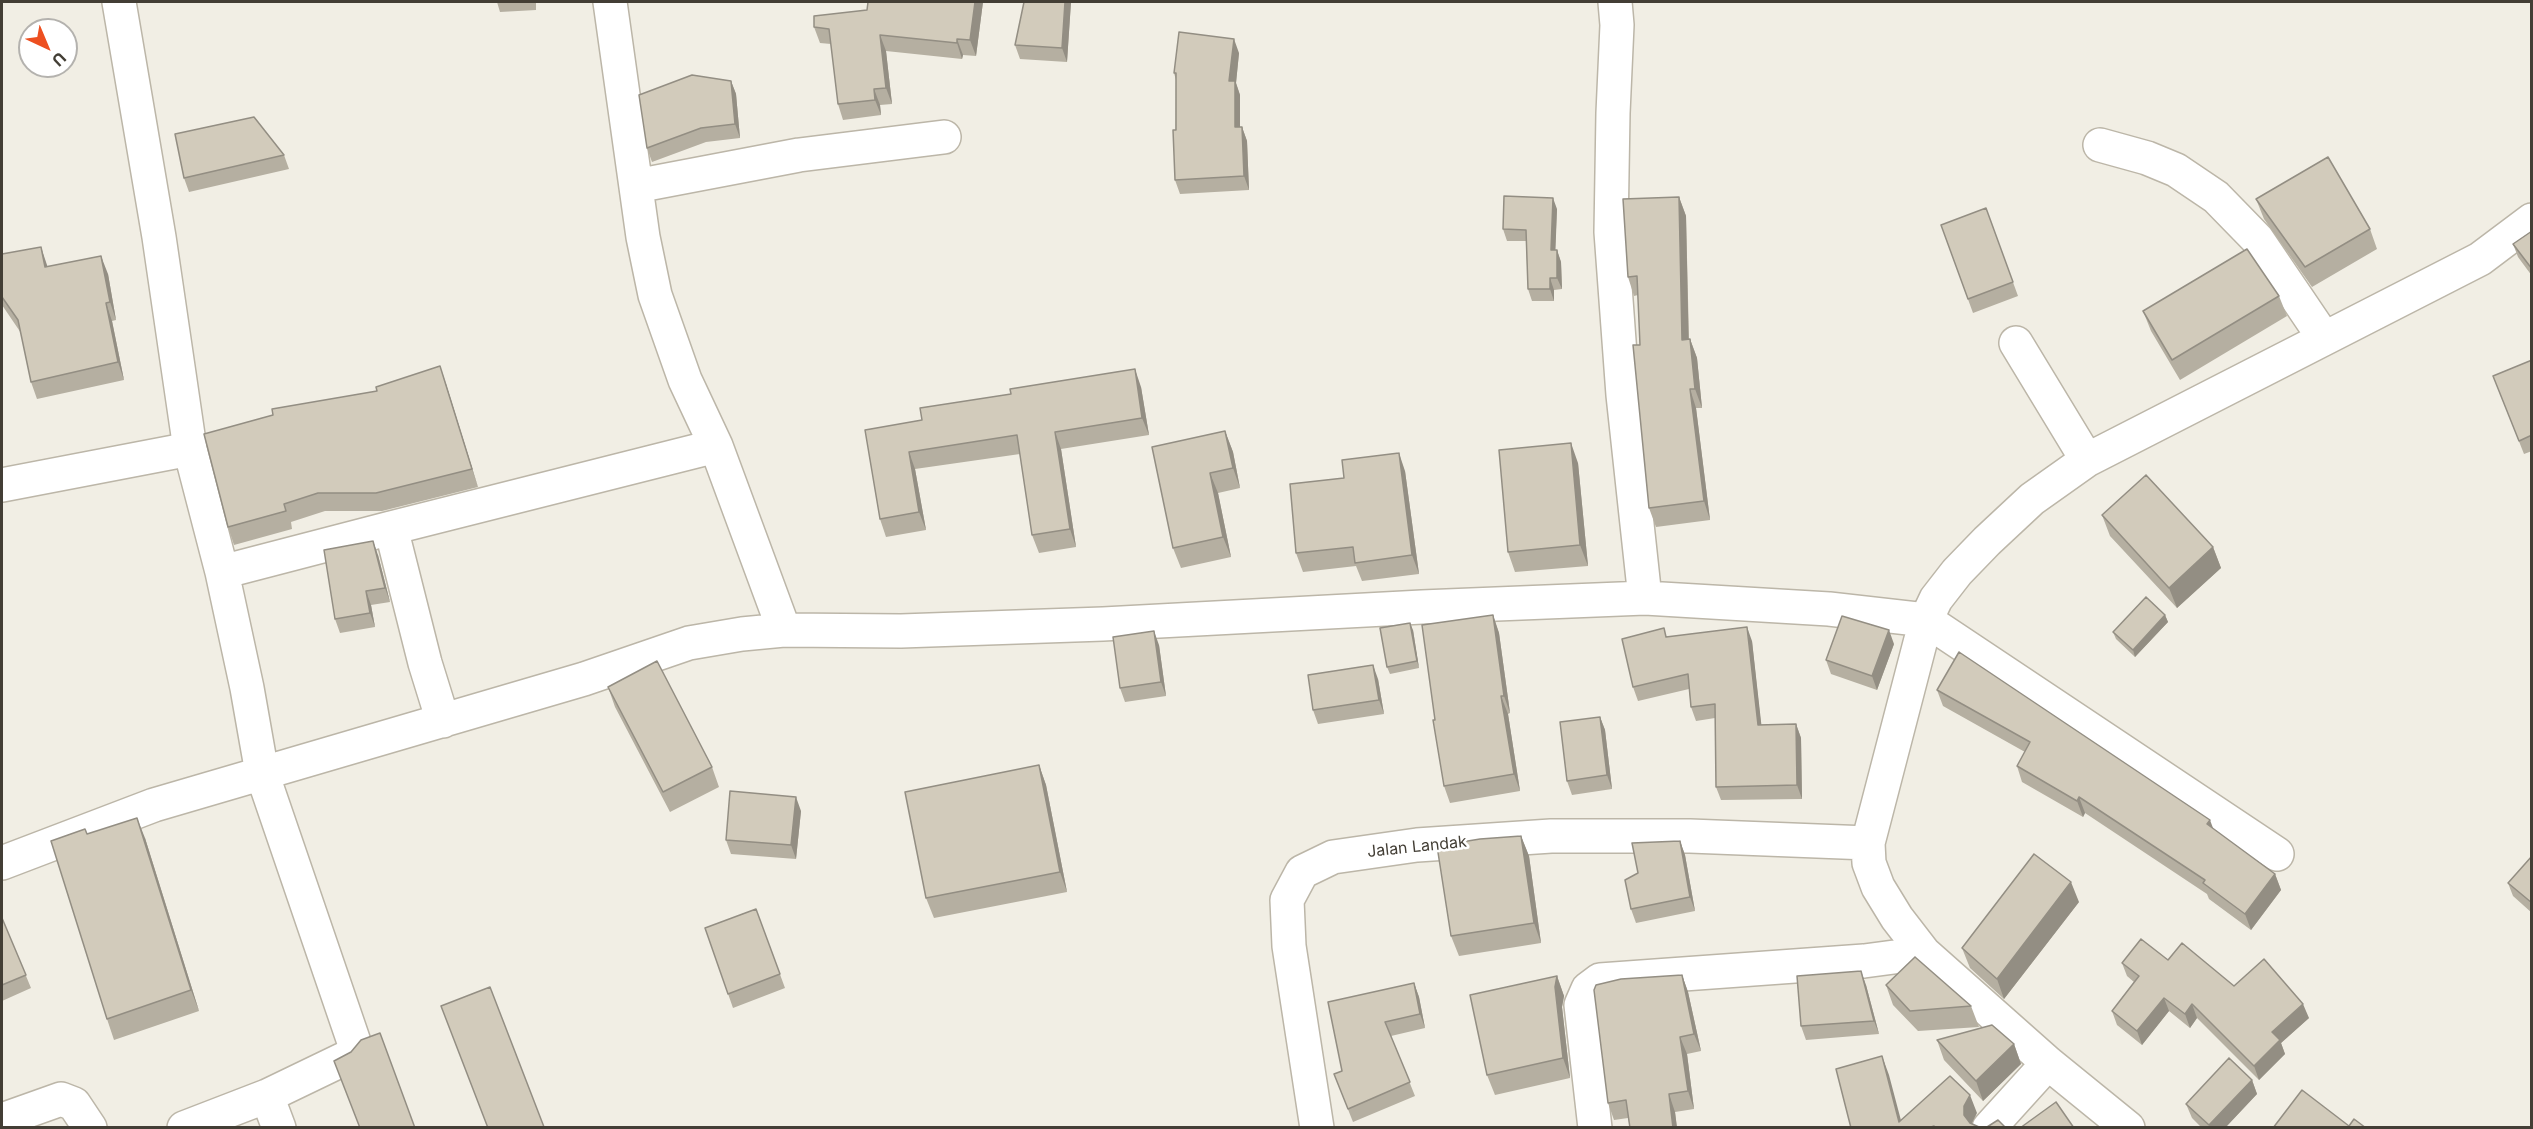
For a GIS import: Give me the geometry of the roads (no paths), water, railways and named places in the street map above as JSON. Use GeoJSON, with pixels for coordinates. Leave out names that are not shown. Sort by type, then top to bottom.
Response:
{"type":"FeatureCollection","features":[{"type":"Feature","properties":{"kind":"street"},"geometry":{"type":"LineString","coordinates":[[119,2],[159,237],[190,449],[222,572],[247,688],[262,773],[355,1045],[350,1056],[267,1095],[184,1128]]}},
{"type":"Feature","properties":{"kind":"street"},"geometry":{"type":"LineString","coordinates":[[610,2],[636,186],[655,295],[684,380],[716,446],[784,630]]}},
{"type":"Feature","properties":{"kind":"street"},"geometry":{"type":"LineString","coordinates":[[1616,2],[1611,232],[1623,395],[1644,598]]}},
{"type":"Feature","properties":{"kind":"street"},"geometry":{"type":"LineString","coordinates":[[636,186],[799,155],[944,137]]}},
{"type":"Feature","properties":{"kind":"street"},"geometry":{"type":"LineString","coordinates":[[2100,145],[2146,158],[2176,170],[2216,197],[2257,239],[2324,338]]}},
{"type":"Feature","properties":{"kind":"street"},"geometry":{"type":"LineString","coordinates":[[2128,1128],[2048,1063],[1924,953],[1897,918],[1878,887],[1869,863],[1868,843],[1926,620],[1943,590],[1987,541],[2032,499],[2087,460],[2480,259],[2532,219]]}},
{"type":"Feature","properties":{"kind":"street"},"geometry":{"type":"LineString","coordinates":[[2016,343],[2087,460]]}},
{"type":"Feature","properties":{"kind":"street"},"geometry":{"type":"LineString","coordinates":[[222,572],[716,446]]}},
{"type":"Feature","properties":{"kind":"street"},"geometry":{"type":"LineString","coordinates":[[2,485],[190,449]]}},
{"type":"Feature","properties":{"kind":"street"},"geometry":{"type":"LineString","coordinates":[[391,528],[442,721]]}},
{"type":"Feature","properties":{"kind":"street"},"geometry":{"type":"LineString","coordinates":[[2,864],[154,805],[442,721],[689,643],[742,634],[784,630],[901,631],[1103,624],[1644,598],[1829,609],[1926,620],[2277,854]]}},
{"type":"Feature","properties":{"kind":"street","name":"Jalan Landak"},"geometry":{"type":"LineString","coordinates":[[1317,1128],[1288,946],[1287,900],[1302,872],[1333,857],[1417,845],[1551,836],[1690,836],[1868,843]]}},
{"type":"Feature","properties":{"kind":"street"},"geometry":{"type":"LineString","coordinates":[[1595,1128],[1581,1005],[1588,988],[1600,980],[1864,961],[1924,953]]}},
{"type":"Feature","properties":{"kind":"street"},"geometry":{"type":"LineString","coordinates":[[1989,1128],[2048,1063]]}},
{"type":"Feature","properties":{"kind":"street"},"geometry":{"type":"LineString","coordinates":[[267,1095],[279,1128]]}},
{"type":"Feature","properties":{"kind":"street"},"geometry":{"type":"LineString","coordinates":[[2,1120],[61,1099],[74,1104],[90,1128]]}}]}
